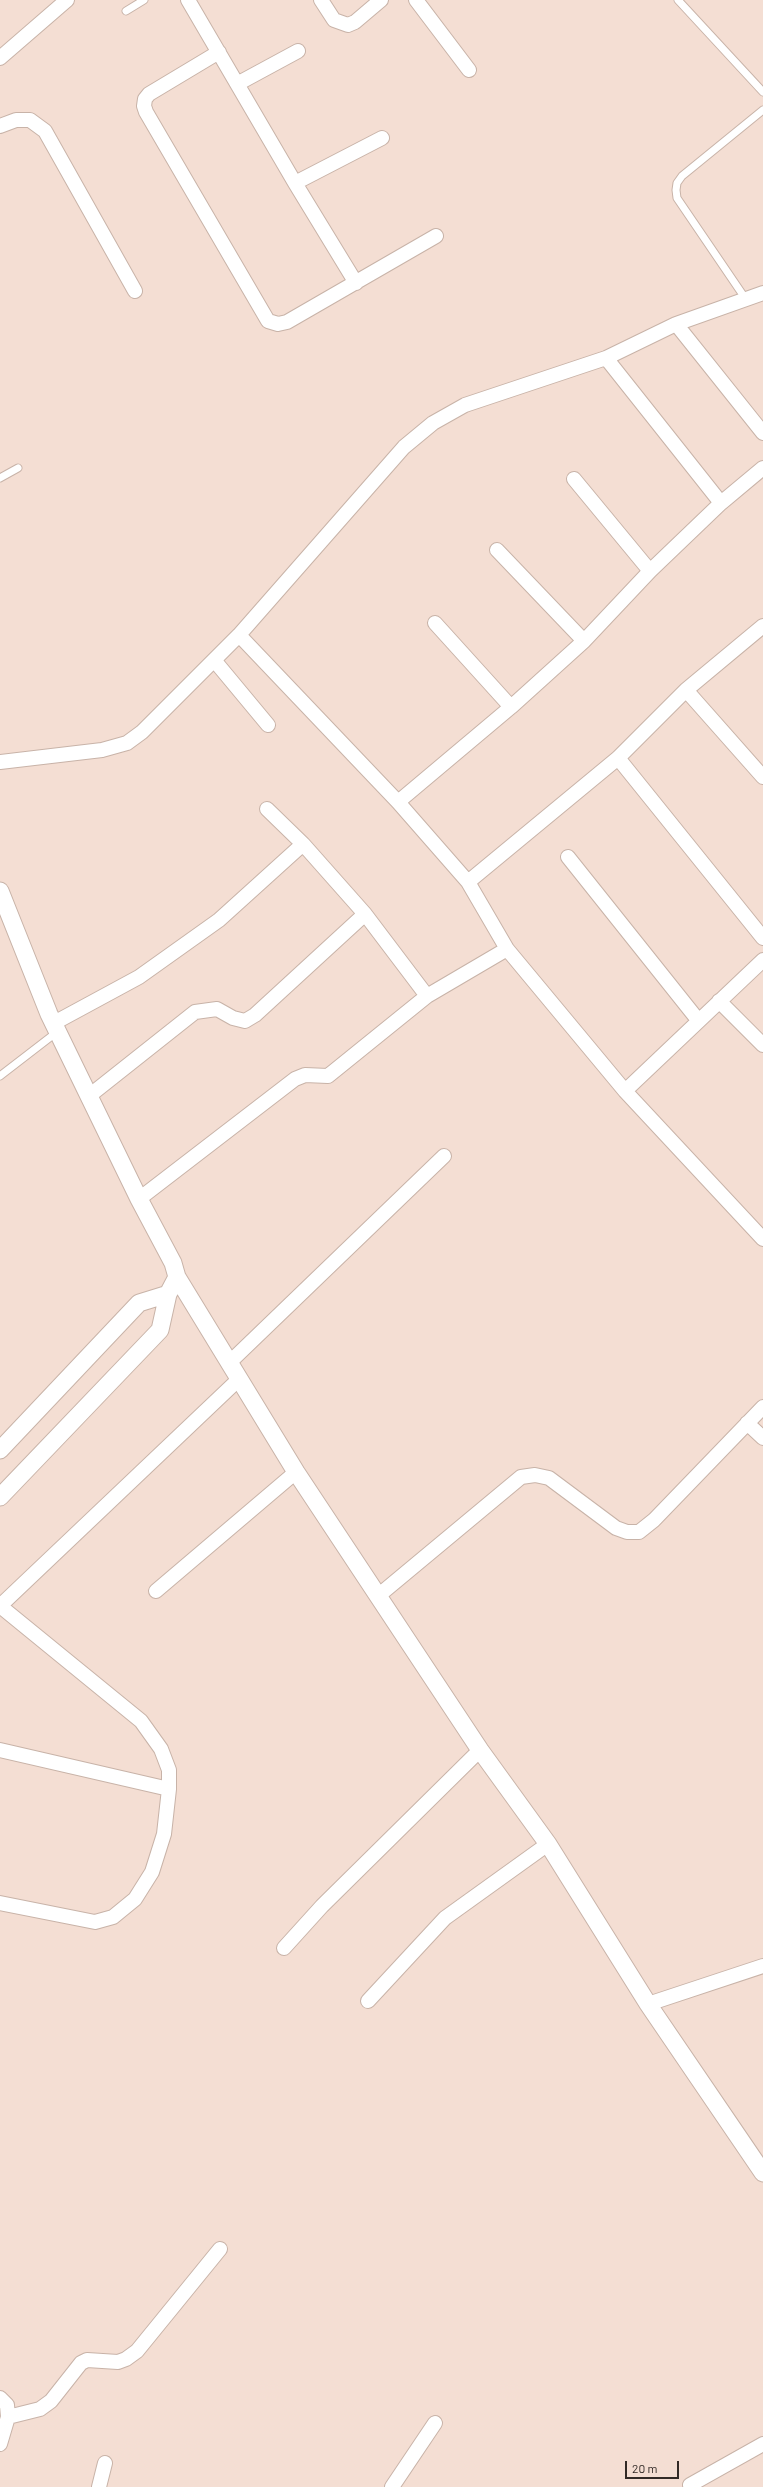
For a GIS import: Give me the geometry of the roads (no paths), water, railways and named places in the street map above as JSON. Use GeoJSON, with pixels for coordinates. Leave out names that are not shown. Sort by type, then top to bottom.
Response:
{"type":"FeatureCollection","features":[{"type":"Feature","properties":{"kind":"street"},"geometry":{"type":"LineString","coordinates":[[0,58],[67,0]]}},
{"type":"Feature","properties":{"kind":"street"},"geometry":{"type":"LineString","coordinates":[[188,0],[295,184],[356,282]]}},
{"type":"Feature","properties":{"kind":"street"},"geometry":{"type":"LineString","coordinates":[[322,0],[334,20],[348,25],[355,22],[381,0]]}},
{"type":"Feature","properties":{"kind":"street"},"geometry":{"type":"LineString","coordinates":[[416,0],[469,70]]}},
{"type":"Feature","properties":{"kind":"street"},"geometry":{"type":"LineString","coordinates":[[237,84],[298,51]]}},
{"type":"Feature","properties":{"kind":"street"},"geometry":{"type":"LineString","coordinates":[[218,52],[149,94],[145,99],[144,106],[146,112],[263,315],[268,321],[278,324],[287,322],[436,236]]}},
{"type":"Feature","properties":{"kind":"street"},"geometry":{"type":"LineString","coordinates":[[0,126],[16,120],[30,120],[45,131],[135,291]]}},
{"type":"Feature","properties":{"kind":"street"},"geometry":{"type":"LineString","coordinates":[[295,184],[382,138]]}},
{"type":"Feature","properties":{"kind":"street"},"geometry":{"type":"LineString","coordinates":[[0,762],[102,750],[127,743],[142,732],[239,636],[404,446],[433,422],[465,405],[606,358],[676,324],[745,298],[763,293]]}},
{"type":"Feature","properties":{"kind":"street"},"geometry":{"type":"LineString","coordinates":[[676,324],[763,433]]}},
{"type":"Feature","properties":{"kind":"street"},"geometry":{"type":"LineString","coordinates":[[606,358],[720,503]]}},
{"type":"Feature","properties":{"kind":"street"},"geometry":{"type":"LineString","coordinates":[[398,802],[511,707],[584,641],[650,571],[720,503],[763,468]]}},
{"type":"Feature","properties":{"kind":"street"},"geometry":{"type":"LineString","coordinates":[[574,479],[650,571]]}},
{"type":"Feature","properties":{"kind":"street"},"geometry":{"type":"LineString","coordinates":[[496,550],[584,641]]}},
{"type":"Feature","properties":{"kind":"street"},"geometry":{"type":"LineString","coordinates":[[435,623],[511,707]]}},
{"type":"Feature","properties":{"kind":"street"},"geometry":{"type":"LineString","coordinates":[[468,882],[618,758],[686,690],[763,626]]}},
{"type":"Feature","properties":{"kind":"street"},"geometry":{"type":"LineString","coordinates":[[239,636],[398,802],[468,882],[507,949],[625,1090],[763,1239]]}},
{"type":"Feature","properties":{"kind":"street"},"geometry":{"type":"LineString","coordinates":[[214,660],[268,725]]}},
{"type":"Feature","properties":{"kind":"street"},"geometry":{"type":"LineString","coordinates":[[686,690],[763,777]]}},
{"type":"Feature","properties":{"kind":"street"},"geometry":{"type":"LineString","coordinates":[[618,758],[763,938]]}},
{"type":"Feature","properties":{"kind":"street"},"geometry":{"type":"LineString","coordinates":[[267,809],[303,844],[365,914],[427,996]]}},
{"type":"Feature","properties":{"kind":"street"},"geometry":{"type":"LineString","coordinates":[[56,1027],[139,977],[186,942],[219,920],[303,844]]}},
{"type":"Feature","properties":{"kind":"street"},"geometry":{"type":"LineString","coordinates":[[568,857],[698,1020]]}},
{"type":"Feature","properties":{"kind":"street"},"geometry":{"type":"LineString","coordinates":[[0,891],[56,1027],[89,1096],[139,1199],[174,1263],[178,1276],[229,1363],[296,1472],[480,1750],[548,1844],[648,2004],[763,2173]]}},
{"type":"Feature","properties":{"kind":"street"},"geometry":{"type":"LineString","coordinates":[[89,1096],[195,1012],[217,1009],[233,1018],[245,1021],[255,1015],[365,914]]}},
{"type":"Feature","properties":{"kind":"street"},"geometry":{"type":"LineString","coordinates":[[139,1199],[295,1079],[305,1075],[328,1076],[427,996],[507,949]]}},
{"type":"Feature","properties":{"kind":"street"},"geometry":{"type":"LineString","coordinates":[[625,1090],[763,960]]}},
{"type":"Feature","properties":{"kind":"street"},"geometry":{"type":"LineString","coordinates":[[719,1001],[763,1045]]}},
{"type":"Feature","properties":{"kind":"street"},"geometry":{"type":"LineString","coordinates":[[229,1363],[444,1156]]}},
{"type":"Feature","properties":{"kind":"street"},"geometry":{"type":"LineString","coordinates":[[0,1497],[160,1330],[168,1294],[178,1276]]}},
{"type":"Feature","properties":{"kind":"street"},"geometry":{"type":"LineString","coordinates":[[0,1450],[139,1303],[168,1294]]}},
{"type":"Feature","properties":{"kind":"street"},"geometry":{"type":"LineString","coordinates":[[0,1903],[96,1922],[113,1917],[135,1899],[152,1872],[164,1834],[169,1789],[169,1770],[161,1750],[141,1721],[0,1606],[239,1379]]}},
{"type":"Feature","properties":{"kind":"street"},"geometry":{"type":"LineString","coordinates":[[378,1596],[521,1477],[535,1474],[549,1478],[616,1528],[627,1532],[639,1532],[654,1520],[763,1407]]}},
{"type":"Feature","properties":{"kind":"street"},"geometry":{"type":"LineString","coordinates":[[748,1423],[763,1438]]}},
{"type":"Feature","properties":{"kind":"street"},"geometry":{"type":"LineString","coordinates":[[156,1591],[296,1472]]}},
{"type":"Feature","properties":{"kind":"street"},"geometry":{"type":"LineString","coordinates":[[0,1750],[169,1789]]}},
{"type":"Feature","properties":{"kind":"street"},"geometry":{"type":"LineString","coordinates":[[284,1948],[322,1906],[480,1750]]}},
{"type":"Feature","properties":{"kind":"street"},"geometry":{"type":"LineString","coordinates":[[368,2001],[446,1918],[548,1844]]}},
{"type":"Feature","properties":{"kind":"street"},"geometry":{"type":"LineString","coordinates":[[648,2004],[763,1966]]}},
{"type":"Feature","properties":{"kind":"street"},"geometry":{"type":"LineString","coordinates":[[8,2417],[40,2409],[51,2401],[81,2363],[87,2360],[118,2362],[126,2359],[137,2351],[220,2249]]}},
{"type":"Feature","properties":{"kind":"street"},"geometry":{"type":"LineString","coordinates":[[0,2398],[7,2405],[8,2417],[0,2444]]}},
{"type":"Feature","properties":{"kind":"street"},"geometry":{"type":"LineString","coordinates":[[392,2487],[435,2423]]}},
{"type":"Feature","properties":{"kind":"street"},"geometry":{"type":"LineString","coordinates":[[690,2485],[763,2444]]}},
{"type":"Feature","properties":{"kind":"street"},"geometry":{"type":"LineString","coordinates":[[99,2487],[105,2463]]}},
{"type":"Feature","properties":{"kind":"lane"},"geometry":{"type":"LineString","coordinates":[[126,11],[144,0]]}},
{"type":"Feature","properties":{"kind":"lane"},"geometry":{"type":"LineString","coordinates":[[678,0],[763,92]]}},
{"type":"Feature","properties":{"kind":"lane"},"geometry":{"type":"LineString","coordinates":[[745,298],[677,198],[676,190],[677,183],[682,176],[763,110]]}},
{"type":"Feature","properties":{"kind":"lane"},"geometry":{"type":"LineString","coordinates":[[0,478],[18,468]]}},
{"type":"Feature","properties":{"kind":"lane"},"geometry":{"type":"LineString","coordinates":[[0,1076],[56,1027]]}}]}
